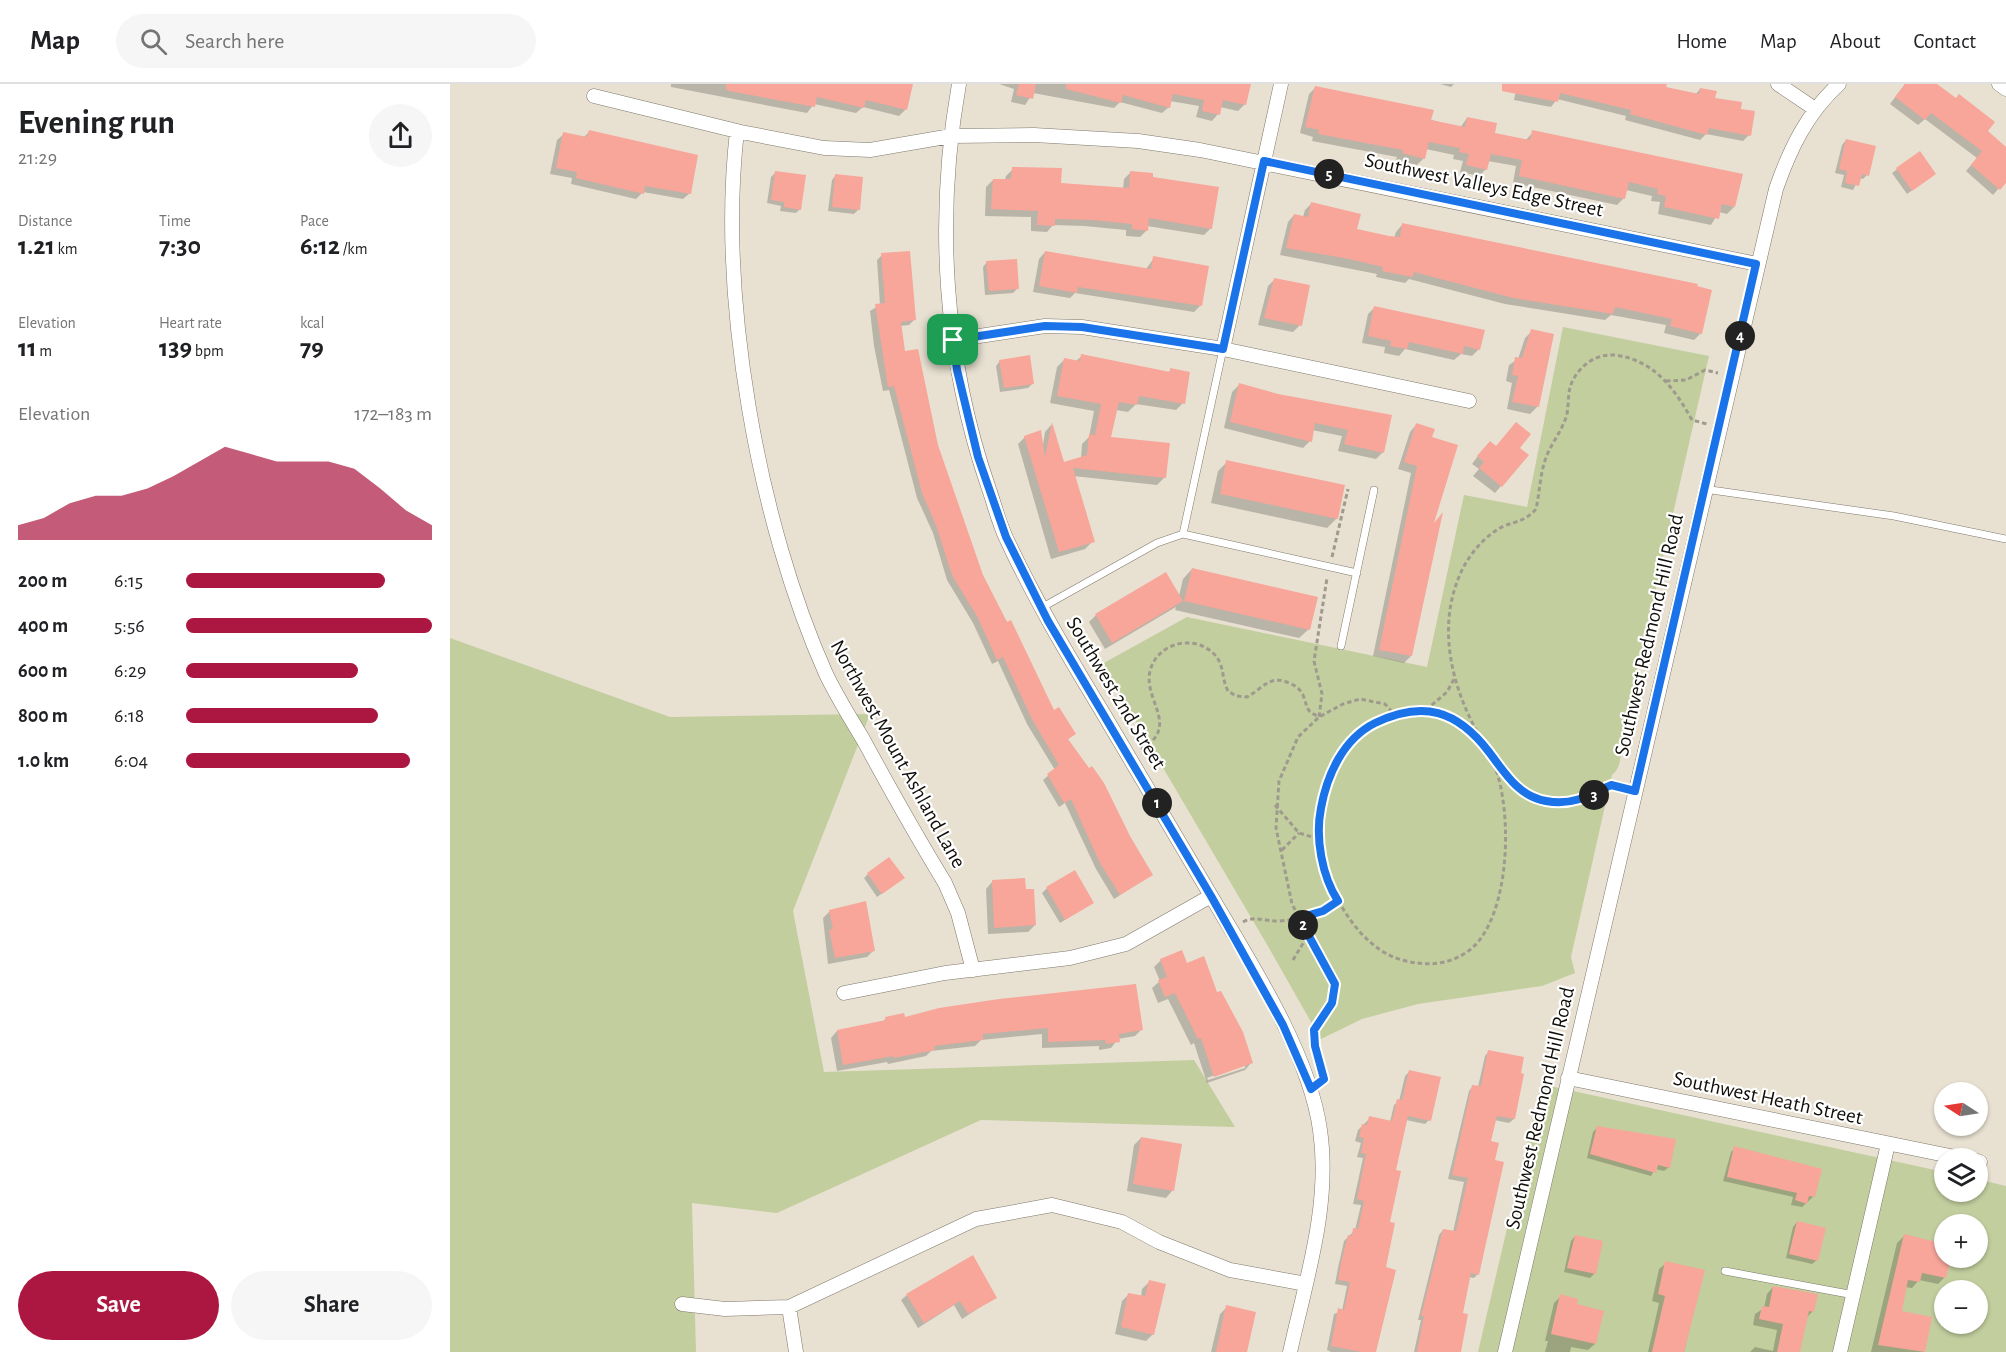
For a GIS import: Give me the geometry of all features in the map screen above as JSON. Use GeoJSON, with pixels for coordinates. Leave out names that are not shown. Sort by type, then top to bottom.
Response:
{"type":"FeatureCollection","features":[{"type":"Feature","properties":{"kind":"street","name":"Southwest 2nd Street"},"geometry":{"type":"LineString","coordinates":[[959,84],[951,136],[947,237],[949,309],[957,370],[978,457],[1006,537],[1041,608],[1211,896],[1283,1025],[1311,1089],[1320,1129],[1324,1174],[1316,1238],[1290,1352]]}},
{"type":"Feature","properties":{"kind":"street"},"geometry":{"type":"LineString","coordinates":[[1223,349],[1281,84]]}},
{"type":"Feature","properties":{"kind":"street"},"geometry":{"type":"LineString","coordinates":[[1778,84],[1815,109]]}},
{"type":"Feature","properties":{"kind":"street","name":"Southwest Redmond Hill Road"},"geometry":{"type":"LineString","coordinates":[[1505,1352],[1756,264],[1791,148],[1815,109],[1839,84]]}},
{"type":"Feature","properties":{"kind":"street"},"geometry":{"type":"LineString","coordinates":[[1999,84],[2006,89]]}},
{"type":"Feature","properties":{"kind":"street","name":"Southwest Valleys Edge Street"},"geometry":{"type":"LineString","coordinates":[[594,96],[737,132],[824,148],[870,150],[951,136],[1034,135],[1138,141],[1264,161],[1756,264]]}},
{"type":"Feature","properties":{"kind":"street","name":"Northwest Mount Ashland Lane"},"geometry":{"type":"LineString","coordinates":[[737,132],[733,170],[734,251],[742,366],[763,476],[792,590],[827,675],[945,883],[958,913],[973,970]]}},
{"type":"Feature","properties":{"kind":"street"},"geometry":{"type":"LineString","coordinates":[[953,340],[1045,326],[1082,327],[1223,349],[1468,401]]}},
{"type":"Feature","properties":{"kind":"street"},"geometry":{"type":"LineString","coordinates":[[843,993],[889,982],[1070,958],[1126,944],[1211,896]]}},
{"type":"Feature","properties":{"kind":"street","name":"Southwest Heath Street"},"geometry":{"type":"LineString","coordinates":[[1568,1078],[1934,1153]]}},
{"type":"Feature","properties":{"kind":"street"},"geometry":{"type":"LineString","coordinates":[[1840,1352],[1888,1144]]}},
{"type":"Feature","properties":{"kind":"street"},"geometry":{"type":"LineString","coordinates":[[682,1305],[725,1310],[789,1307],[976,1219],[1052,1205],[1122,1222],[1159,1242],[1230,1270],[1306,1284]]}},
{"type":"Feature","properties":{"kind":"street"},"geometry":{"type":"LineString","coordinates":[[789,1307],[796,1352]]}},
{"type":"Feature","properties":{"kind":"lane"},"geometry":{"type":"LineString","coordinates":[[1183,534],[1223,349]]}},
{"type":"Feature","properties":{"kind":"lane"},"geometry":{"type":"LineString","coordinates":[[1704,489],[1893,516],[2006,539]]}},
{"type":"Feature","properties":{"kind":"lane"},"geometry":{"type":"LineString","coordinates":[[1341,646],[1374,490]]}},
{"type":"Feature","properties":{"kind":"lane"},"geometry":{"type":"LineString","coordinates":[[1041,608],[1156,543],[1183,534],[1357,573]]}},
{"type":"Feature","properties":{"kind":"lane"},"geometry":{"type":"LineString","coordinates":[[1725,1271],[1854,1295]]}},
{"type":"Feature","properties":{"kind":"path"},"geometry":{"type":"LineString","coordinates":[[1635,791],[1611,785],[1590,797],[1571,802],[1545,801],[1516,787],[1488,751],[1462,723],[1440,713],[1426,710],[1394,714],[1364,728],[1345,748],[1333,768],[1324,789],[1319,817],[1323,865],[1346,915],[1369,940],[1392,957],[1421,965],[1449,962],[1469,951],[1483,934],[1496,903],[1505,868],[1505,808],[1488,751],[1467,717],[1454,679],[1449,631],[1456,586],[1464,566],[1482,542],[1504,526],[1530,516],[1536,509],[1548,454],[1567,413],[1568,390],[1580,369],[1602,355],[1644,362],[1666,381],[1692,420],[1719,426]]}},
{"type":"Feature","properties":{"kind":"path"},"geometry":{"type":"LineString","coordinates":[[1666,381],[1686,380],[1705,370],[1731,376]]}},
{"type":"Feature","properties":{"kind":"path"},"geometry":{"type":"LineString","coordinates":[[1319,717],[1323,694],[1314,661],[1315,644],[1347,489]]}},
{"type":"Feature","properties":{"kind":"path"},"geometry":{"type":"LineString","coordinates":[[1129,756],[1151,744],[1159,728],[1160,716],[1151,693],[1150,671],[1157,657],[1176,644],[1189,642],[1203,646],[1214,653],[1221,664],[1228,691],[1236,696],[1247,697],[1263,684],[1275,679],[1286,681],[1296,686],[1310,712],[1319,717]]}},
{"type":"Feature","properties":{"kind":"path"},"geometry":{"type":"LineString","coordinates":[[1426,710],[1447,692],[1454,679]]}},
{"type":"Feature","properties":{"kind":"path"},"geometry":{"type":"LineString","coordinates":[[1311,1089],[1324,1079],[1315,1046],[1314,1030],[1332,1003],[1335,984],[1292,904],[1276,828],[1275,805],[1279,781],[1298,737],[1319,717],[1343,704],[1360,699],[1385,704],[1394,714]]}},
{"type":"Feature","properties":{"kind":"path"},"geometry":{"type":"LineString","coordinates":[[1275,805],[1299,833],[1320,839]]}},
{"type":"Feature","properties":{"kind":"path"},"geometry":{"type":"LineString","coordinates":[[1282,850],[1299,833]]}},
{"type":"Feature","properties":{"kind":"path"},"geometry":{"type":"LineString","coordinates":[[1230,930],[1251,918],[1278,921],[1299,918],[1323,911],[1338,901]]}},
{"type":"Feature","properties":{"kind":"path"},"geometry":{"type":"LineString","coordinates":[[1293,960],[1308,935]]}},
{"type":"Feature","properties":{"kind":"green space"},"geometry":{"type":"Polygon","coordinates":[[[1563,327],[1709,356],[1621,741],[1621,755],[1618,768],[1612,775],[1571,957],[1575,973],[1542,986],[1418,1004],[1362,1019],[1317,1041],[1311,1022],[1269,948],[1102,664],[1187,617],[1427,667],[1464,495],[1527,507],[1563,327]]]}},
{"type":"Feature","properties":{"kind":"green space"},"geometry":{"type":"Polygon","coordinates":[[[450,638],[670,717],[870,714],[793,911],[824,1072],[1194,1060],[1235,1127],[981,1120],[777,1213],[692,1203],[696,1352],[450,1352],[450,638]]]}},
{"type":"Feature","properties":{"kind":"green space"},"geometry":{"type":"Polygon","coordinates":[[[1541,1084],[1934,1170],[1934,1202],[1988,1202],[1988,1182],[2006,1186],[2006,1352],[1478,1352],[1541,1084]]]}},
{"type":"Feature","properties":{"kind":"building"},"geometry":{"type":"Polygon","coordinates":[[[726,84],[913,84],[907,110],[866,100],[864,108],[817,97],[815,107],[729,91],[726,89],[726,84]]]}},
{"type":"Feature","properties":{"kind":"building"},"geometry":{"type":"Polygon","coordinates":[[[1019,84],[1036,84],[1033,99],[1016,95],[1019,84]]]}},
{"type":"Feature","properties":{"kind":"building"},"geometry":{"type":"Polygon","coordinates":[[[1066,84],[1251,84],[1246,105],[1223,100],[1220,115],[1202,111],[1204,100],[1173,94],[1170,108],[1123,95],[1121,103],[1066,89],[1066,84]]]}},
{"type":"Feature","properties":{"kind":"building"},"geometry":{"type":"Polygon","coordinates":[[[1502,84],[1667,84],[1666,87],[1699,94],[1700,88],[1717,91],[1715,98],[1742,102],[1741,109],[1755,111],[1751,136],[1709,128],[1707,135],[1630,114],[1631,110],[1560,93],[1558,102],[1502,91],[1502,84]]]}},
{"type":"Feature","properties":{"kind":"building"},"geometry":{"type":"Polygon","coordinates":[[[1905,84],[1937,84],[1956,98],[1959,94],[1995,122],[1988,131],[2006,147],[2006,183],[2000,190],[1971,165],[1982,151],[1931,113],[1925,120],[1895,97],[1905,84]]]}},
{"type":"Feature","properties":{"kind":"building"},"geometry":{"type":"Polygon","coordinates":[[[1315,86],[1434,110],[1431,120],[1465,127],[1467,117],[1497,123],[1495,133],[1530,140],[1532,130],[1743,174],[1735,207],[1722,204],[1719,219],[1664,207],[1666,196],[1657,194],[1658,189],[1629,182],[1625,199],[1519,176],[1522,160],[1491,154],[1487,170],[1466,165],[1469,154],[1459,152],[1460,148],[1429,142],[1425,159],[1402,153],[1403,150],[1318,134],[1319,130],[1305,127],[1315,86]]]}},
{"type":"Feature","properties":{"kind":"building"},"geometry":{"type":"Polygon","coordinates":[[[589,130],[698,155],[691,194],[645,186],[644,194],[576,178],[577,172],[556,168],[563,132],[587,137],[589,130]]]}},
{"type":"Feature","properties":{"kind":"building"},"geometry":{"type":"Polygon","coordinates":[[[1846,139],[1876,146],[1869,176],[1862,174],[1859,186],[1845,183],[1847,171],[1839,169],[1846,139]]]}},
{"type":"Feature","properties":{"kind":"building"},"geometry":{"type":"Polygon","coordinates":[[[1920,151],[1936,174],[1912,191],[1896,168],[1920,151]]]}},
{"type":"Feature","properties":{"kind":"building"},"geometry":{"type":"Polygon","coordinates":[[[1012,167],[1062,168],[1061,183],[1129,188],[1130,171],[1153,173],[1153,177],[1219,187],[1212,229],[1149,218],[1148,231],[1132,229],[1132,224],[1092,220],[1055,219],[1055,226],[1037,225],[1038,211],[991,209],[993,179],[1011,179],[1012,167]]]}},
{"type":"Feature","properties":{"kind":"building"},"geometry":{"type":"Polygon","coordinates":[[[775,171],[806,175],[801,210],[784,207],[784,202],[771,200],[775,171]]]}},
{"type":"Feature","properties":{"kind":"building"},"geometry":{"type":"Polygon","coordinates":[[[835,174],[863,177],[860,210],[832,207],[835,174]]]}},
{"type":"Feature","properties":{"kind":"building"},"geometry":{"type":"Polygon","coordinates":[[[1311,202],[1361,214],[1357,229],[1389,236],[1400,237],[1402,223],[1698,284],[1697,286],[1712,290],[1702,334],[1670,326],[1672,319],[1615,307],[1613,314],[1513,298],[1414,272],[1413,277],[1382,271],[1383,267],[1349,259],[1286,248],[1294,214],[1308,217],[1311,202]]]}},
{"type":"Feature","properties":{"kind":"building"},"geometry":{"type":"Polygon","coordinates":[[[910,251],[916,320],[901,322],[905,351],[918,349],[938,445],[983,575],[1007,622],[1011,620],[1054,710],[1059,707],[1076,734],[1068,739],[1089,768],[1092,766],[1104,783],[1130,836],[1153,875],[1120,895],[1100,863],[1071,799],[1064,803],[1047,774],[1059,765],[1032,719],[1003,657],[997,660],[978,618],[952,575],[937,528],[922,493],[894,386],[888,387],[875,304],[885,303],[881,253],[910,251]]]}},
{"type":"Feature","properties":{"kind":"building"},"geometry":{"type":"Polygon","coordinates":[[[1045,251],[1151,269],[1153,256],[1209,266],[1202,306],[1078,287],[1077,293],[1039,286],[1045,251]]]}},
{"type":"Feature","properties":{"kind":"building"},"geometry":{"type":"Polygon","coordinates":[[[1017,259],[1019,289],[989,291],[986,261],[1017,259]]]}},
{"type":"Feature","properties":{"kind":"building"},"geometry":{"type":"Polygon","coordinates":[[[1274,278],[1310,285],[1302,326],[1264,318],[1274,278]]]}},
{"type":"Feature","properties":{"kind":"building"},"geometry":{"type":"Polygon","coordinates":[[[1374,306],[1485,330],[1480,350],[1464,346],[1463,354],[1409,342],[1407,349],[1390,346],[1391,341],[1368,336],[1374,306]]]}},
{"type":"Feature","properties":{"kind":"building"},"geometry":{"type":"Polygon","coordinates":[[[1531,329],[1554,334],[1539,407],[1512,402],[1518,376],[1512,375],[1515,357],[1522,358],[1531,329]]]}},
{"type":"Feature","properties":{"kind":"building"},"geometry":{"type":"Polygon","coordinates":[[[1081,354],[1170,372],[1170,368],[1190,372],[1185,404],[1139,396],[1137,405],[1119,402],[1111,437],[1170,443],[1166,478],[1073,468],[1095,542],[1059,552],[1024,436],[1041,430],[1045,457],[1052,422],[1064,462],[1087,455],[1089,434],[1095,435],[1101,404],[1057,396],[1064,358],[1080,361],[1081,354]]]}},
{"type":"Feature","properties":{"kind":"building"},"geometry":{"type":"Polygon","coordinates":[[[1030,355],[1034,384],[1004,388],[999,360],[1030,355]]]}},
{"type":"Feature","properties":{"kind":"building"},"geometry":{"type":"Polygon","coordinates":[[[1239,383],[1278,394],[1392,415],[1384,453],[1344,444],[1348,430],[1315,423],[1312,442],[1230,422],[1239,383]]]}},
{"type":"Feature","properties":{"kind":"building"},"geometry":{"type":"Polygon","coordinates":[[[1516,422],[1531,434],[1520,448],[1529,455],[1502,487],[1479,468],[1484,462],[1477,456],[1490,441],[1496,446],[1516,422]]]}},
{"type":"Feature","properties":{"kind":"building"},"geometry":{"type":"Polygon","coordinates":[[[1416,423],[1435,429],[1432,437],[1458,445],[1434,523],[1443,512],[1412,656],[1379,650],[1417,466],[1404,462],[1416,423]]]}},
{"type":"Feature","properties":{"kind":"building"},"geometry":{"type":"Polygon","coordinates":[[[1226,460],[1345,485],[1338,519],[1220,494],[1226,460]]]}},
{"type":"Feature","properties":{"kind":"building"},"geometry":{"type":"Polygon","coordinates":[[[1192,568],[1318,597],[1310,630],[1184,601],[1192,568]]]}},
{"type":"Feature","properties":{"kind":"building"},"geometry":{"type":"Polygon","coordinates":[[[1166,572],[1183,601],[1112,643],[1095,614],[1166,572]]]}},
{"type":"Feature","properties":{"kind":"building"},"geometry":{"type":"Polygon","coordinates":[[[889,857],[905,878],[882,894],[867,873],[889,857]]]}},
{"type":"Feature","properties":{"kind":"building"},"geometry":{"type":"Polygon","coordinates":[[[1075,870],[1094,903],[1065,920],[1046,887],[1075,870]]]}},
{"type":"Feature","properties":{"kind":"building"},"geometry":{"type":"Polygon","coordinates":[[[1025,878],[1026,889],[1034,889],[1036,925],[994,928],[992,880],[1025,878]]]}},
{"type":"Feature","properties":{"kind":"building"},"geometry":{"type":"Polygon","coordinates":[[[866,901],[875,951],[835,958],[829,930],[833,929],[829,910],[866,901]]]}},
{"type":"Feature","properties":{"kind":"building"},"geometry":{"type":"Polygon","coordinates":[[[1182,950],[1187,963],[1204,956],[1217,992],[1221,991],[1243,1032],[1253,1063],[1214,1077],[1201,1038],[1198,1039],[1175,993],[1165,997],[1158,980],[1167,977],[1160,959],[1182,950]]]}},
{"type":"Feature","properties":{"kind":"building"},"geometry":{"type":"Polygon","coordinates":[[[1136,984],[1143,1030],[1119,1034],[1120,1042],[1106,1044],[1105,1040],[1048,1042],[1048,1028],[983,1034],[983,1040],[934,1046],[935,1050],[843,1065],[837,1030],[886,1020],[885,1017],[904,1013],[905,1017],[939,1008],[999,999],[1136,984]]]}},
{"type":"Feature","properties":{"kind":"building"},"geometry":{"type":"Polygon","coordinates":[[[1488,1050],[1524,1057],[1521,1073],[1524,1074],[1515,1119],[1497,1116],[1491,1141],[1499,1143],[1495,1160],[1504,1162],[1479,1275],[1471,1273],[1463,1313],[1468,1314],[1461,1352],[1417,1352],[1424,1316],[1421,1316],[1443,1229],[1456,1231],[1468,1178],[1452,1175],[1472,1085],[1481,1086],[1488,1050]]]}},
{"type":"Feature","properties":{"kind":"building"},"geometry":{"type":"Polygon","coordinates":[[[1409,1070],[1441,1077],[1431,1121],[1408,1116],[1396,1170],[1401,1171],[1390,1222],[1395,1223],[1386,1267],[1396,1270],[1376,1352],[1361,1352],[1331,1346],[1338,1308],[1344,1310],[1350,1282],[1338,1280],[1341,1263],[1348,1235],[1352,1236],[1353,1228],[1358,1229],[1364,1201],[1357,1199],[1366,1154],[1361,1153],[1364,1138],[1359,1137],[1362,1124],[1367,1125],[1369,1116],[1392,1121],[1397,1099],[1402,1100],[1409,1070]]]}},
{"type":"Feature","properties":{"kind":"building"},"geometry":{"type":"Polygon","coordinates":[[[1597,1126],[1676,1139],[1670,1168],[1658,1165],[1656,1173],[1590,1154],[1597,1126]]]}},
{"type":"Feature","properties":{"kind":"building"},"geometry":{"type":"Polygon","coordinates":[[[1141,1137],[1182,1144],[1174,1191],[1133,1184],[1141,1137]]]}},
{"type":"Feature","properties":{"kind":"building"},"geometry":{"type":"Polygon","coordinates":[[[1734,1146],[1822,1169],[1815,1197],[1809,1196],[1807,1204],[1795,1200],[1797,1193],[1727,1177],[1734,1146]]]}},
{"type":"Feature","properties":{"kind":"building"},"geometry":{"type":"Polygon","coordinates":[[[1797,1221],[1826,1228],[1818,1261],[1789,1254],[1797,1221]]]}},
{"type":"Feature","properties":{"kind":"building"},"geometry":{"type":"Polygon","coordinates":[[[1904,1234],[1934,1242],[1934,1268],[1948,1268],[1946,1278],[1922,1273],[1920,1282],[1908,1280],[1902,1311],[1932,1317],[1925,1352],[1878,1345],[1904,1234]]]}},
{"type":"Feature","properties":{"kind":"building"},"geometry":{"type":"Polygon","coordinates":[[[1575,1235],[1603,1241],[1596,1274],[1567,1268],[1575,1235]]]}},
{"type":"Feature","properties":{"kind":"building"},"geometry":{"type":"Polygon","coordinates":[[[973,1255],[997,1298],[968,1314],[960,1301],[924,1323],[906,1294],[973,1255]]]}},
{"type":"Feature","properties":{"kind":"building"},"geometry":{"type":"Polygon","coordinates":[[[1665,1261],[1705,1270],[1684,1352],[1652,1352],[1665,1296],[1658,1294],[1665,1261]]]}},
{"type":"Feature","properties":{"kind":"building"},"geometry":{"type":"Polygon","coordinates":[[[1149,1280],[1166,1284],[1154,1335],[1121,1327],[1128,1293],[1145,1296],[1149,1280]]]}},
{"type":"Feature","properties":{"kind":"building"},"geometry":{"type":"Polygon","coordinates":[[[1773,1286],[1818,1294],[1814,1312],[1809,1311],[1800,1352],[1777,1352],[1783,1324],[1759,1319],[1762,1306],[1769,1307],[1773,1286]]]}},
{"type":"Feature","properties":{"kind":"building"},"geometry":{"type":"Polygon","coordinates":[[[1560,1294],[1578,1299],[1577,1304],[1604,1311],[1596,1344],[1551,1334],[1560,1294]]]}},
{"type":"Feature","properties":{"kind":"building"},"geometry":{"type":"Polygon","coordinates":[[[1226,1305],[1256,1312],[1247,1352],[1216,1352],[1226,1305]]]}},
{"type":"Feature","properties":{"kind":"route"},"geometry":{"type":"LineString","coordinates":[[1264,161],[1756,264],[1635,791],[1611,785],[1590,797],[1571,802],[1545,801],[1516,787],[1504,775],[1488,751],[1462,723],[1440,713],[1426,710],[1404,711],[1364,728],[1345,748],[1333,768],[1324,789],[1319,817],[1323,865],[1338,901],[1323,911],[1299,918],[1335,984],[1332,1003],[1314,1030],[1315,1046],[1324,1079],[1311,1089],[1301,1060],[1283,1025],[1211,896],[1048,621],[1006,537],[978,457],[957,370],[953,340],[993,332],[1045,326],[1082,327],[1223,349],[1264,161]]}}]}
